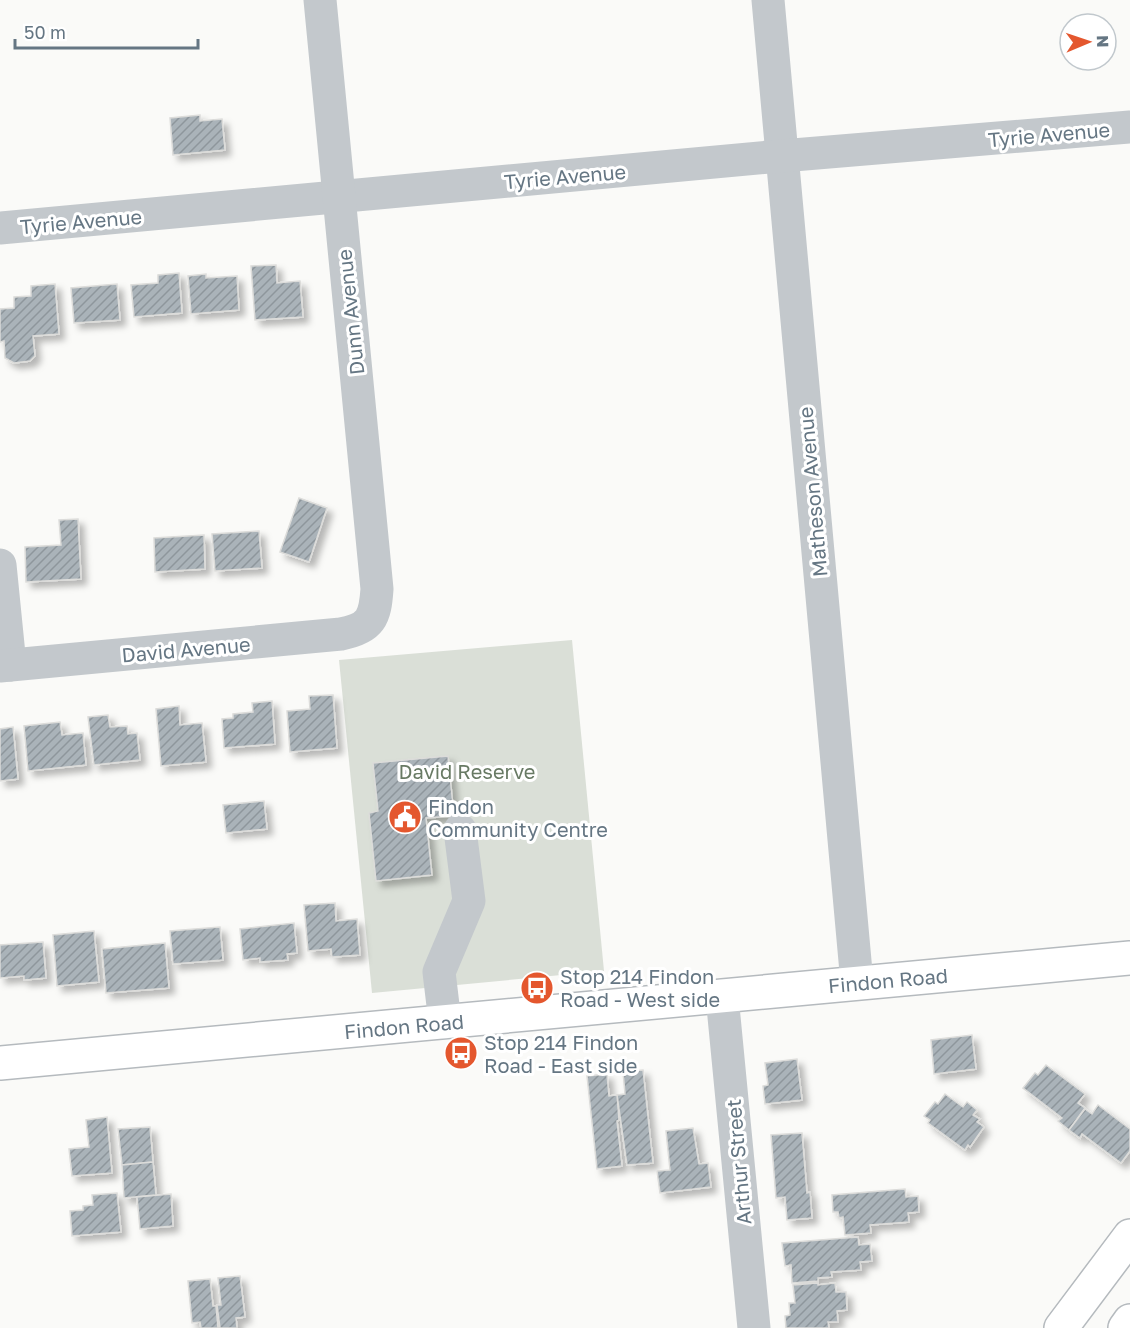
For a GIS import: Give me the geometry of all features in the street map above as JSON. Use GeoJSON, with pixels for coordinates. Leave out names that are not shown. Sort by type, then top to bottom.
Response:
{"type":"FeatureCollection","features":[{"type":"Feature","properties":{"kind":"main road","name":"Findon Road"},"geometry":{"type":"LineString","coordinates":[[0,1064],[1130,958]]}},
{"type":"Feature","properties":{"kind":"main road"},"geometry":{"type":"LineString","coordinates":[[1061,1328],[1130,1236]]}},
{"type":"Feature","properties":{"kind":"main road"},"geometry":{"type":"LineString","coordinates":[[1125,1328],[1130,1322]]}},
{"type":"Feature","properties":{"kind":"street","name":"Dunn Avenue"},"geometry":{"type":"LineString","coordinates":[[320,0],[377,589],[376,608],[369,623]]}},
{"type":"Feature","properties":{"kind":"street","name":"Matheson Avenue"},"geometry":{"type":"LineString","coordinates":[[768,0],[856,983]]}},
{"type":"Feature","properties":{"kind":"street","name":"Tyrie Avenue"},"geometry":{"type":"LineString","coordinates":[[0,228],[782,155],[1130,127]]}},
{"type":"Feature","properties":{"kind":"street"},"geometry":{"type":"LineString","coordinates":[[0,565],[5,666]]}},
{"type":"Feature","properties":{"kind":"street","name":"David Avenue"},"geometry":{"type":"LineString","coordinates":[[5,666],[341,634],[358,631],[369,623]]}},
{"type":"Feature","properties":{"kind":"street"},"geometry":{"type":"LineString","coordinates":[[445,1022],[439,972],[469,901],[460,830]]}},
{"type":"Feature","properties":{"kind":"street","name":"Arthur Street"},"geometry":{"type":"LineString","coordinates":[[722,996],[754,1328]]}},
{"type":"Feature","properties":{"kind":"green space","name":"David Reserve"},"geometry":{"type":"Polygon","coordinates":[[[572,640],[604,971],[372,993],[339,660],[572,640]]]}},
{"type":"Feature","properties":{"kind":"building"},"geometry":{"type":"Polygon","coordinates":[[[200,115],[200,121],[222,119],[225,150],[173,155],[170,118],[200,115]]]}},
{"type":"Feature","properties":{"kind":"building"},"geometry":{"type":"Polygon","coordinates":[[[276,265],[277,283],[300,281],[303,317],[255,320],[251,266],[276,265]]]}},
{"type":"Feature","properties":{"kind":"building"},"geometry":{"type":"Polygon","coordinates":[[[179,273],[182,313],[134,317],[131,285],[158,283],[158,275],[179,273]]]}},
{"type":"Feature","properties":{"kind":"building"},"geometry":{"type":"Polygon","coordinates":[[[206,274],[206,278],[237,276],[239,310],[191,314],[188,276],[206,274]]]}},
{"type":"Feature","properties":{"kind":"building"},"geometry":{"type":"Polygon","coordinates":[[[55,284],[59,334],[33,336],[35,356],[30,361],[14,363],[5,358],[4,341],[0,342],[0,309],[14,308],[14,297],[31,296],[31,286],[55,284]]]}},
{"type":"Feature","properties":{"kind":"building"},"geometry":{"type":"Polygon","coordinates":[[[117,284],[120,320],[74,323],[71,288],[117,284]]]}},
{"type":"Feature","properties":{"kind":"building"},"geometry":{"type":"Polygon","coordinates":[[[299,498],[327,508],[309,562],[280,552],[299,498]]]}},
{"type":"Feature","properties":{"kind":"building"},"geometry":{"type":"Polygon","coordinates":[[[78,519],[81,579],[26,582],[25,547],[61,545],[59,520],[78,519]]]}},
{"type":"Feature","properties":{"kind":"building"},"geometry":{"type":"Polygon","coordinates":[[[259,531],[262,568],[215,571],[212,534],[259,531]]]}},
{"type":"Feature","properties":{"kind":"building"},"geometry":{"type":"Polygon","coordinates":[[[204,535],[205,569],[155,572],[154,538],[204,535]]]}},
{"type":"Feature","properties":{"kind":"building"},"geometry":{"type":"Polygon","coordinates":[[[333,695],[337,748],[290,752],[287,711],[310,709],[309,696],[333,695]]]}},
{"type":"Feature","properties":{"kind":"building"},"geometry":{"type":"Polygon","coordinates":[[[272,701],[275,744],[224,748],[222,719],[233,718],[233,714],[253,712],[252,703],[272,701]]]}},
{"type":"Feature","properties":{"kind":"building"},"geometry":{"type":"Polygon","coordinates":[[[179,706],[180,725],[202,723],[206,762],[161,766],[156,709],[179,706]]]}},
{"type":"Feature","properties":{"kind":"building"},"geometry":{"type":"Polygon","coordinates":[[[108,715],[110,727],[127,726],[128,734],[137,733],[140,760],[94,765],[88,717],[108,715]]]}},
{"type":"Feature","properties":{"kind":"building"},"geometry":{"type":"Polygon","coordinates":[[[60,722],[62,735],[83,733],[86,765],[28,771],[24,726],[60,722]]]}},
{"type":"Feature","properties":{"kind":"building"},"geometry":{"type":"Polygon","coordinates":[[[13,727],[18,779],[0,781],[0,729],[13,727]]]}},
{"type":"Feature","properties":{"kind":"building","name":"Findon Community Centre"},"geometry":{"type":"Polygon","coordinates":[[[448,756],[454,816],[426,818],[432,875],[376,881],[369,813],[378,811],[373,763],[448,756]]]}},
{"type":"Feature","properties":{"kind":"building"},"geometry":{"type":"Polygon","coordinates":[[[264,801],[267,829],[226,833],[223,805],[264,801]]]}},
{"type":"Feature","properties":{"kind":"building"},"geometry":{"type":"Polygon","coordinates":[[[335,903],[336,921],[357,919],[360,955],[332,957],[331,949],[308,951],[304,905],[335,903]]]}},
{"type":"Feature","properties":{"kind":"building"},"geometry":{"type":"Polygon","coordinates":[[[294,923],[297,953],[287,954],[288,960],[260,962],[260,958],[243,960],[240,929],[294,923]]]}},
{"type":"Feature","properties":{"kind":"building"},"geometry":{"type":"Polygon","coordinates":[[[220,927],[223,960],[173,964],[170,931],[220,927]]]}},
{"type":"Feature","properties":{"kind":"building"},"geometry":{"type":"Polygon","coordinates":[[[94,931],[99,982],[57,986],[53,935],[94,931]]]}},
{"type":"Feature","properties":{"kind":"building"},"geometry":{"type":"Polygon","coordinates":[[[43,942],[46,978],[24,980],[24,976],[0,978],[0,945],[43,942]]]}},
{"type":"Feature","properties":{"kind":"building"},"geometry":{"type":"Polygon","coordinates":[[[165,943],[169,988],[106,993],[102,949],[165,943]]]}},
{"type":"Feature","properties":{"kind":"building"},"geometry":{"type":"Polygon","coordinates":[[[972,1035],[976,1069],[934,1074],[931,1040],[972,1035]]]}},
{"type":"Feature","properties":{"kind":"building"},"geometry":{"type":"Polygon","coordinates":[[[797,1059],[802,1100],[765,1104],[763,1086],[768,1085],[765,1063],[797,1059]]]}},
{"type":"Feature","properties":{"kind":"building"},"geometry":{"type":"Polygon","coordinates":[[[1046,1065],[1085,1094],[1078,1103],[1085,1108],[1069,1130],[1058,1121],[1062,1118],[1023,1088],[1035,1073],[1038,1075],[1046,1065]]]}},
{"type":"Feature","properties":{"kind":"building"},"geometry":{"type":"Polygon","coordinates":[[[643,1070],[653,1163],[627,1165],[617,1095],[625,1094],[623,1072],[643,1070]]]}},
{"type":"Feature","properties":{"kind":"building"},"geometry":{"type":"Polygon","coordinates":[[[607,1074],[609,1096],[617,1095],[619,1120],[617,1121],[622,1166],[597,1169],[587,1076],[607,1074]]]}},
{"type":"Feature","properties":{"kind":"building"},"geometry":{"type":"Polygon","coordinates":[[[945,1094],[963,1107],[967,1102],[977,1110],[973,1115],[980,1119],[977,1122],[984,1127],[970,1147],[968,1145],[965,1150],[928,1123],[930,1120],[924,1116],[935,1102],[938,1104],[945,1094]]]}},
{"type":"Feature","properties":{"kind":"building"},"geometry":{"type":"Polygon","coordinates":[[[1098,1105],[1130,1129],[1130,1151],[1121,1163],[1082,1134],[1080,1138],[1069,1130],[1085,1109],[1092,1114],[1098,1105]]]}},
{"type":"Feature","properties":{"kind":"building"},"geometry":{"type":"Polygon","coordinates":[[[107,1117],[112,1173],[72,1176],[69,1149],[89,1147],[86,1120],[107,1117]]]}},
{"type":"Feature","properties":{"kind":"building"},"geometry":{"type":"Polygon","coordinates":[[[150,1127],[153,1162],[122,1165],[118,1129],[150,1127]]]}},
{"type":"Feature","properties":{"kind":"building"},"geometry":{"type":"Polygon","coordinates":[[[693,1128],[699,1164],[708,1163],[711,1187],[660,1193],[657,1171],[670,1170],[666,1131],[693,1128]]]}},
{"type":"Feature","properties":{"kind":"building"},"geometry":{"type":"Polygon","coordinates":[[[802,1133],[807,1193],[810,1192],[812,1218],[787,1220],[785,1197],[776,1198],[771,1135],[802,1133]]]}},
{"type":"Feature","properties":{"kind":"building"},"geometry":{"type":"Polygon","coordinates":[[[153,1162],[156,1195],[124,1198],[122,1165],[153,1162]]]}},
{"type":"Feature","properties":{"kind":"building"},"geometry":{"type":"Polygon","coordinates":[[[905,1189],[906,1197],[918,1196],[919,1212],[908,1213],[909,1222],[870,1225],[871,1233],[845,1235],[843,1217],[839,1218],[838,1212],[833,1212],[832,1195],[905,1189]]]}},
{"type":"Feature","properties":{"kind":"building"},"geometry":{"type":"Polygon","coordinates":[[[117,1193],[121,1232],[72,1236],[70,1211],[83,1210],[83,1206],[93,1205],[92,1195],[117,1193]]]}},
{"type":"Feature","properties":{"kind":"building"},"geometry":{"type":"Polygon","coordinates":[[[171,1194],[173,1226],[140,1229],[137,1197],[171,1194]]]}},
{"type":"Feature","properties":{"kind":"building"},"geometry":{"type":"Polygon","coordinates":[[[858,1237],[859,1245],[870,1244],[872,1261],[860,1262],[861,1270],[831,1272],[832,1277],[818,1278],[818,1281],[792,1283],[791,1265],[785,1266],[782,1243],[858,1237]]]}},
{"type":"Feature","properties":{"kind":"building"},"geometry":{"type":"Polygon","coordinates":[[[240,1276],[245,1317],[236,1318],[237,1328],[220,1328],[217,1305],[221,1305],[218,1278],[240,1276]]]}},
{"type":"Feature","properties":{"kind":"building"},"geometry":{"type":"Polygon","coordinates":[[[210,1279],[218,1328],[201,1328],[200,1322],[192,1323],[188,1281],[210,1279]]]}},
{"type":"Feature","properties":{"kind":"building"},"geometry":{"type":"Polygon","coordinates":[[[818,1283],[818,1285],[835,1283],[836,1292],[846,1292],[847,1310],[837,1311],[838,1322],[828,1322],[829,1328],[786,1328],[785,1316],[790,1315],[789,1303],[795,1303],[793,1285],[818,1283]]]}},
{"type":"Feature","properties":{"kind":"place","name":"Findon Community Centre"},"geometry":{"type":"Point","coordinates":[405,817]}},
{"type":"Feature","properties":{"kind":"place","name":"Stop 214 Findon Road - West side"},"geometry":{"type":"Point","coordinates":[537,988]}},
{"type":"Feature","properties":{"kind":"place","name":"Stop 214 Findon Road - East side"},"geometry":{"type":"Point","coordinates":[461,1053]}}]}
